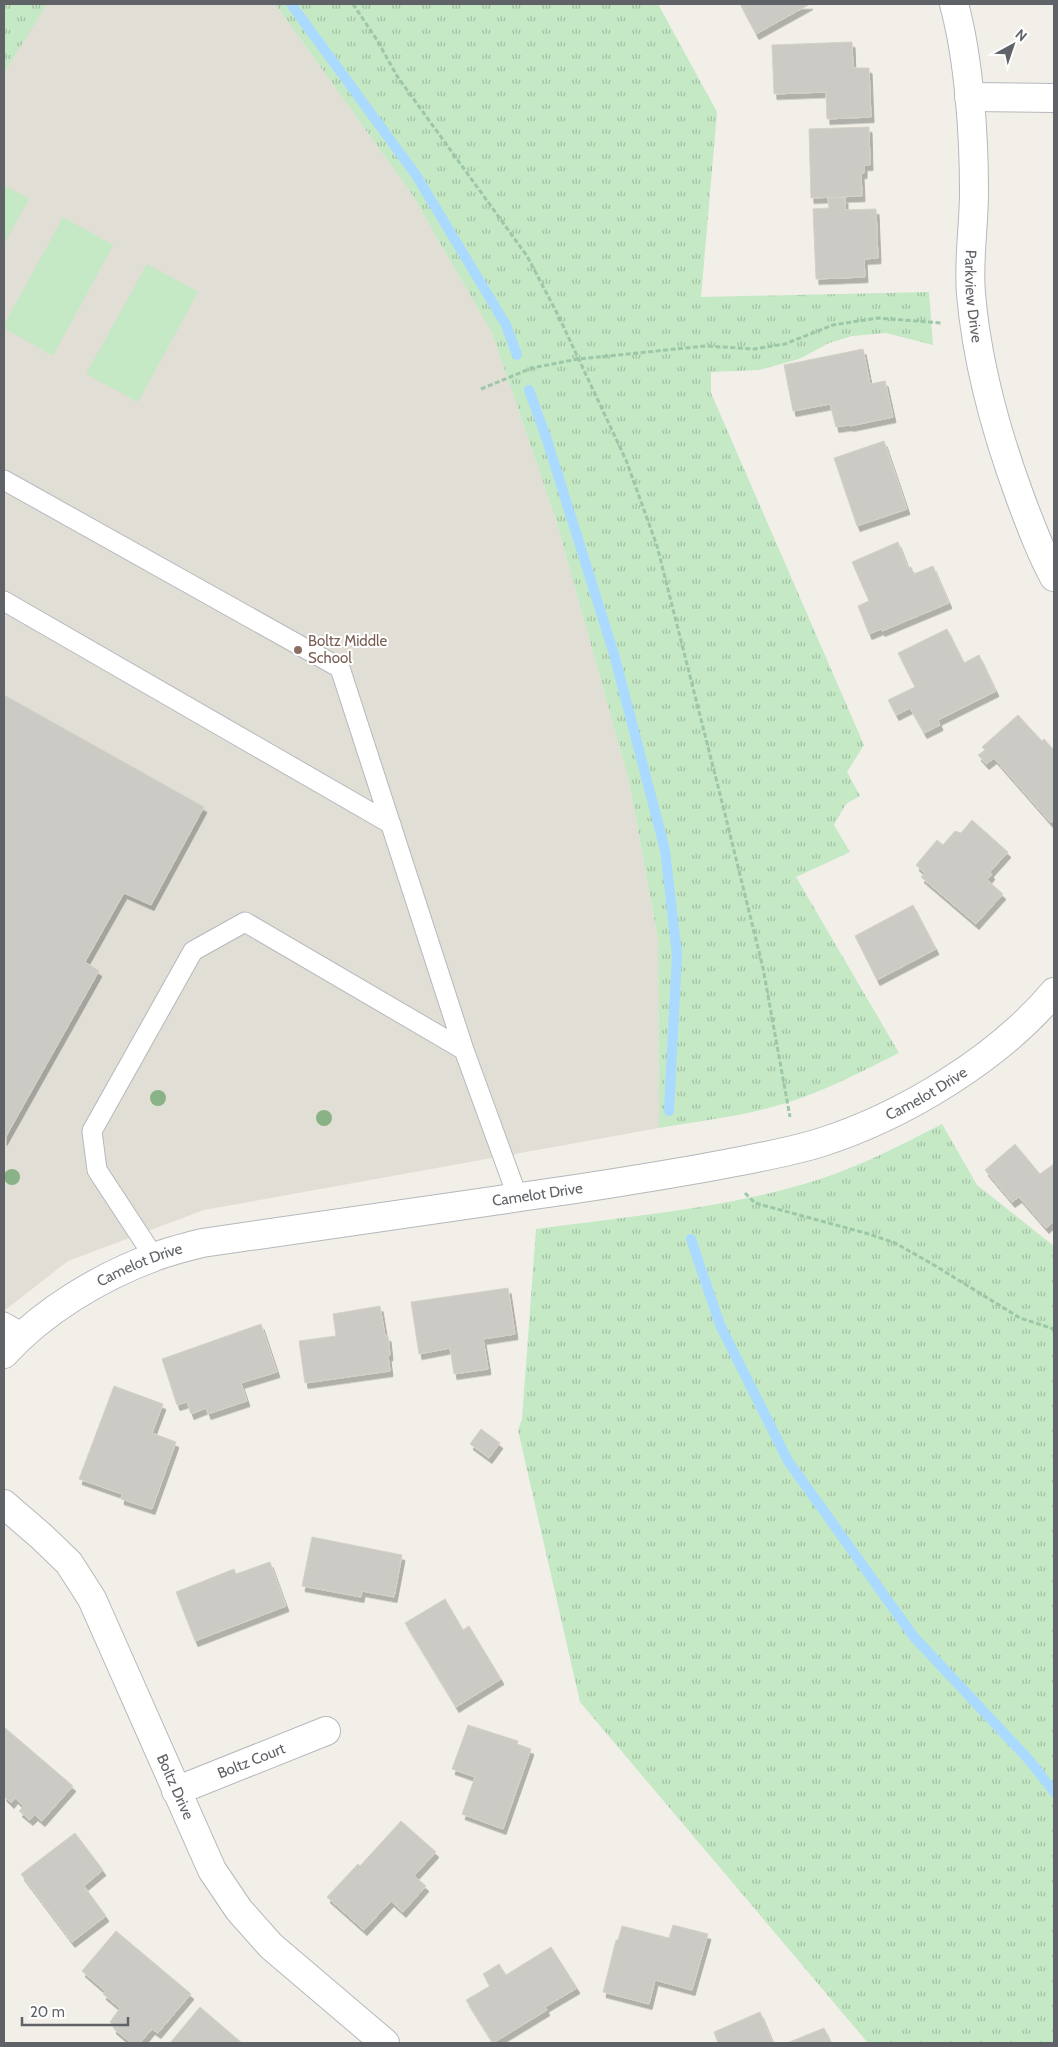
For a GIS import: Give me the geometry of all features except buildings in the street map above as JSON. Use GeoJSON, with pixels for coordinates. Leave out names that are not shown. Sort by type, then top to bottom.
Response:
{"type":"FeatureCollection","features":[{"type":"Feature","properties":{"kind":"street","name":"Parkview Drive"},"geometry":{"type":"LineString","coordinates":[[954,4],[960,26],[969,97],[974,191],[971,293],[983,374],[1004,454],[1032,530],[1054,577]]}},
{"type":"Feature","properties":{"kind":"street"},"geometry":{"type":"LineString","coordinates":[[969,97],[1054,98]]}},
{"type":"Feature","properties":{"kind":"street","name":"Camelot Drive"},"geometry":{"type":"LineString","coordinates":[[4,1354],[14,1328],[54,1310],[102,1280],[154,1257],[202,1243],[620,1183],[734,1162],[819,1143],[872,1124],[930,1094],[991,1052],[1054,992]]}},
{"type":"Feature","properties":{"kind":"street","name":"Boltz Drive"},"geometry":{"type":"LineString","coordinates":[[4,1504],[41,1536],[69,1564],[92,1599],[212,1870],[239,1910],[271,1946],[385,2043]]}},
{"type":"Feature","properties":{"kind":"street","name":"Boltz Court"},"geometry":{"type":"LineString","coordinates":[[176,1791],[326,1731]]}},
{"type":"Feature","properties":{"kind":"lane"},"geometry":{"type":"LineString","coordinates":[[4,480],[340,668],[464,1050],[518,1198]]}},
{"type":"Feature","properties":{"kind":"lane"},"geometry":{"type":"LineString","coordinates":[[4,602],[391,824]]}},
{"type":"Feature","properties":{"kind":"lane"},"geometry":{"type":"LineString","coordinates":[[154,1257],[97,1170],[92,1131],[193,951],[245,922],[464,1050]]}},
{"type":"Feature","properties":{"kind":"path"},"geometry":{"type":"LineString","coordinates":[[353,4],[377,40],[397,76],[527,256],[558,315],[626,460],[657,546],[763,968],[795,1149]]}},
{"type":"Feature","properties":{"kind":"path"},"geometry":{"type":"LineString","coordinates":[[481,389],[532,368],[578,359],[706,346],[754,349],[784,344],[833,325],[878,318],[975,324]]}},
{"type":"Feature","properties":{"kind":"path"},"geometry":{"type":"LineString","coordinates":[[734,1162],[743,1190],[754,1203],[869,1234],[894,1243],[934,1265],[1020,1318],[1054,1329]]}},
{"type":"Feature","properties":{"kind":"shaded area","name":"Boltz Middle School"},"geometry":{"type":"Polygon","coordinates":[[[4,4],[275,4],[411,193],[492,333],[556,520],[629,781],[658,940],[659,1128],[204,1210],[68,1261],[4,1311],[4,4]]]}},
{"type":"Feature","properties":{"kind":"green space"},"geometry":{"type":"Polygon","coordinates":[[[4,4],[47,4],[4,73],[4,4]]]}},
{"type":"Feature","properties":{"kind":"green space"},"geometry":{"type":"Polygon","coordinates":[[[275,4],[658,4],[717,112],[701,297],[929,292],[933,345],[886,333],[852,336],[829,343],[799,359],[759,370],[711,372],[711,393],[864,745],[847,772],[860,796],[846,804],[834,825],[850,852],[796,877],[899,1053],[849,1078],[781,1105],[659,1128],[658,940],[629,781],[556,520],[492,333],[411,193],[275,4]]]}},
{"type":"Feature","properties":{"kind":"green space"},"geometry":{"type":"Polygon","coordinates":[[[4,185],[29,199],[4,244],[4,185]]]}},
{"type":"Feature","properties":{"kind":"green space"},"geometry":{"type":"Polygon","coordinates":[[[63,217],[113,245],[53,356],[4,328],[4,325],[63,217]]]}},
{"type":"Feature","properties":{"kind":"green space"},"geometry":{"type":"Polygon","coordinates":[[[147,264],[198,292],[138,402],[86,374],[147,264]]]}},
{"type":"Feature","properties":{"kind":"green space"},"geometry":{"type":"Polygon","coordinates":[[[942,1124],[977,1185],[1054,1246],[1054,2043],[868,2043],[580,1702],[518,1430],[522,1419],[536,1229],[713,1205],[783,1190],[817,1180],[881,1155],[942,1124]]]}},
{"type":"Feature","properties":{"kind":"waterway"},"geometry":{"type":"LineString","coordinates":[[291,4],[416,175],[506,325],[517,355]]}},
{"type":"Feature","properties":{"kind":"waterway"},"geometry":{"type":"LineString","coordinates":[[529,390],[546,437],[614,654],[665,850],[677,954],[669,1111]]}},
{"type":"Feature","properties":{"kind":"waterway"},"geometry":{"type":"LineString","coordinates":[[691,1239],[720,1325],[788,1461],[914,1637],[1030,1761],[1054,1792]]}},
{"type":"Feature","properties":{"kind":"place","name":"Boltz Middle School"},"geometry":{"type":"Point","coordinates":[298,650]}}]}
